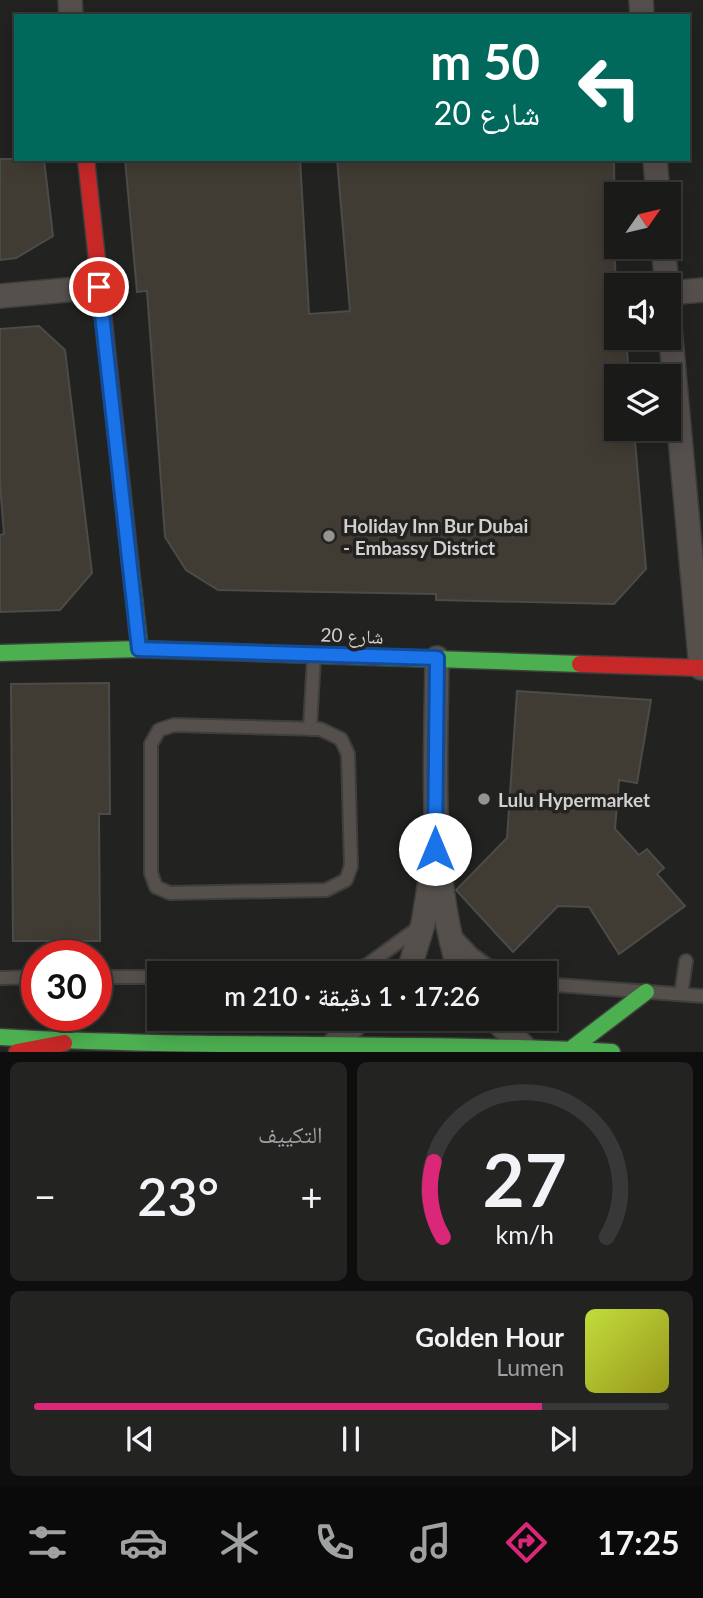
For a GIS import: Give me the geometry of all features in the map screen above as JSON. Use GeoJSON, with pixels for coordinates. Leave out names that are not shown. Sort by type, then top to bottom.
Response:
{"type":"FeatureCollection","features":[{"type":"Feature","properties":{"kind":"street"},"geometry":{"type":"LineString","coordinates":[[86,161],[139,649]]}},
{"type":"Feature","properties":{"kind":"street"},"geometry":{"type":"LineString","coordinates":[[655,161],[657,182]]}},
{"type":"Feature","properties":{"kind":"street"},"geometry":{"type":"LineString","coordinates":[[0,296],[99,287]]}},
{"type":"Feature","properties":{"kind":"street"},"geometry":{"type":"LineString","coordinates":[[681,292],[703,290]]}},
{"type":"Feature","properties":{"kind":"street"},"geometry":{"type":"LineString","coordinates":[[672,350],[702,668]]}},
{"type":"Feature","properties":{"kind":"street","name":"شارع 20"},"geometry":{"type":"LineString","coordinates":[[0,653],[139,649],[702,668]]}},
{"type":"Feature","properties":{"kind":"street"},"geometry":{"type":"LineString","coordinates":[[412,961],[423,924],[435,849],[437,658]]}},
{"type":"Feature","properties":{"kind":"street"},"geometry":{"type":"LineString","coordinates":[[435,849],[446,927],[456,961]]}},
{"type":"Feature","properties":{"kind":"street"},"geometry":{"type":"LineString","coordinates":[[571,1049],[646,992]]}},
{"type":"Feature","properties":{"kind":"street"},"geometry":{"type":"LineString","coordinates":[[284,1031],[305,1044]]}},
{"type":"Feature","properties":{"kind":"street"},"geometry":{"type":"LineString","coordinates":[[333,1045],[348,1031]]}},
{"type":"Feature","properties":{"kind":"street"},"geometry":{"type":"LineString","coordinates":[[507,1031],[525,1048]]}},
{"type":"Feature","properties":{"kind":"street"},"geometry":{"type":"LineString","coordinates":[[0,1037],[64,1043],[305,1044],[612,1052]]}},
{"type":"Feature","properties":{"kind":"street"},"geometry":{"type":"LineString","coordinates":[[17,1052],[64,1043]]}},
{"type":"Feature","properties":{"kind":"lane"},"geometry":{"type":"LineString","coordinates":[[310,729],[314,655]]}},
{"type":"Feature","properties":{"kind":"lane"},"geometry":{"type":"LineString","coordinates":[[174,725],[310,729],[335,734],[341,739],[348,754],[352,866],[346,880],[326,890],[170,893],[156,887],[151,873],[151,744],[159,730],[174,725]]}},
{"type":"Feature","properties":{"kind":"lane"},"geometry":{"type":"LineString","coordinates":[[371,961],[423,924]]}},
{"type":"Feature","properties":{"kind":"lane"},"geometry":{"type":"LineString","coordinates":[[446,927],[482,961]]}},
{"type":"Feature","properties":{"kind":"lane"},"geometry":{"type":"LineString","coordinates":[[681,994],[686,961]]}},
{"type":"Feature","properties":{"kind":"lane"},"geometry":{"type":"LineString","coordinates":[[112,977],[147,977]]}},
{"type":"Feature","properties":{"kind":"lane"},"geometry":{"type":"LineString","coordinates":[[0,978],[21,978]]}},
{"type":"Feature","properties":{"kind":"lane"},"geometry":{"type":"LineString","coordinates":[[557,985],[703,996]]}},
{"type":"Feature","properties":{"kind":"building"},"geometry":{"type":"Polygon","coordinates":[[[0,159],[44,161],[53,236],[16,258],[0,260],[0,159]]]}},
{"type":"Feature","properties":{"kind":"building"},"geometry":{"type":"Polygon","coordinates":[[[125,161],[300,161],[309,314],[350,311],[337,161],[614,161],[614,182],[604,182],[604,259],[615,259],[615,273],[604,273],[604,350],[627,350],[628,364],[604,364],[604,441],[635,441],[646,569],[614,604],[436,600],[436,594],[218,590],[186,570],[165,537],[147,291],[137,292],[125,161]]]}},
{"type":"Feature","properties":{"kind":"building"},"geometry":{"type":"Polygon","coordinates":[[[39,326],[65,350],[92,573],[60,610],[0,612],[0,535],[4,534],[0,484],[0,329],[39,326]]]}},
{"type":"Feature","properties":{"kind":"building"},"geometry":{"type":"Polygon","coordinates":[[[109,683],[110,814],[99,814],[100,940],[13,941],[11,684],[109,683]]]}},
{"type":"Feature","properties":{"kind":"building"},"geometry":{"type":"Polygon","coordinates":[[[517,691],[651,700],[637,783],[619,780],[615,829],[639,855],[647,849],[664,868],[657,874],[685,906],[619,954],[589,907],[558,906],[513,952],[456,890],[507,838],[517,691]]]}},
{"type":"Feature","properties":{"kind":"traffic: fast"},"geometry":{"type":"LineString","coordinates":[[130,562],[140,649]]}},
{"type":"Feature","properties":{"kind":"traffic: fast"},"geometry":{"type":"LineString","coordinates":[[0,653],[140,649],[580,664]]}},
{"type":"Feature","properties":{"kind":"traffic: fast"},"geometry":{"type":"LineString","coordinates":[[571,1049],[646,992]]}},
{"type":"Feature","properties":{"kind":"traffic: fast"},"geometry":{"type":"LineString","coordinates":[[0,1037],[153,1043],[612,1052]]}},
{"type":"Feature","properties":{"kind":"traffic: jam"},"geometry":{"type":"LineString","coordinates":[[86,161],[130,562]]}},
{"type":"Feature","properties":{"kind":"traffic: jam"},"geometry":{"type":"LineString","coordinates":[[580,664],[703,668]]}},
{"type":"Feature","properties":{"kind":"traffic: jam"},"geometry":{"type":"LineString","coordinates":[[17,1052],[64,1043]]}},
{"type":"Feature","properties":{"kind":"place","name":"Holiday Inn Bur Dubai - Embassy District"},"geometry":{"type":"Point","coordinates":[329,536]}},
{"type":"Feature","properties":{"kind":"place","name":"Lulu Hypermarket"},"geometry":{"type":"Point","coordinates":[484,799]}},
{"type":"Feature","properties":{"kind":"route"},"geometry":{"type":"LineString","coordinates":[[99,287],[139,649],[437,658],[435,849]]}}]}
